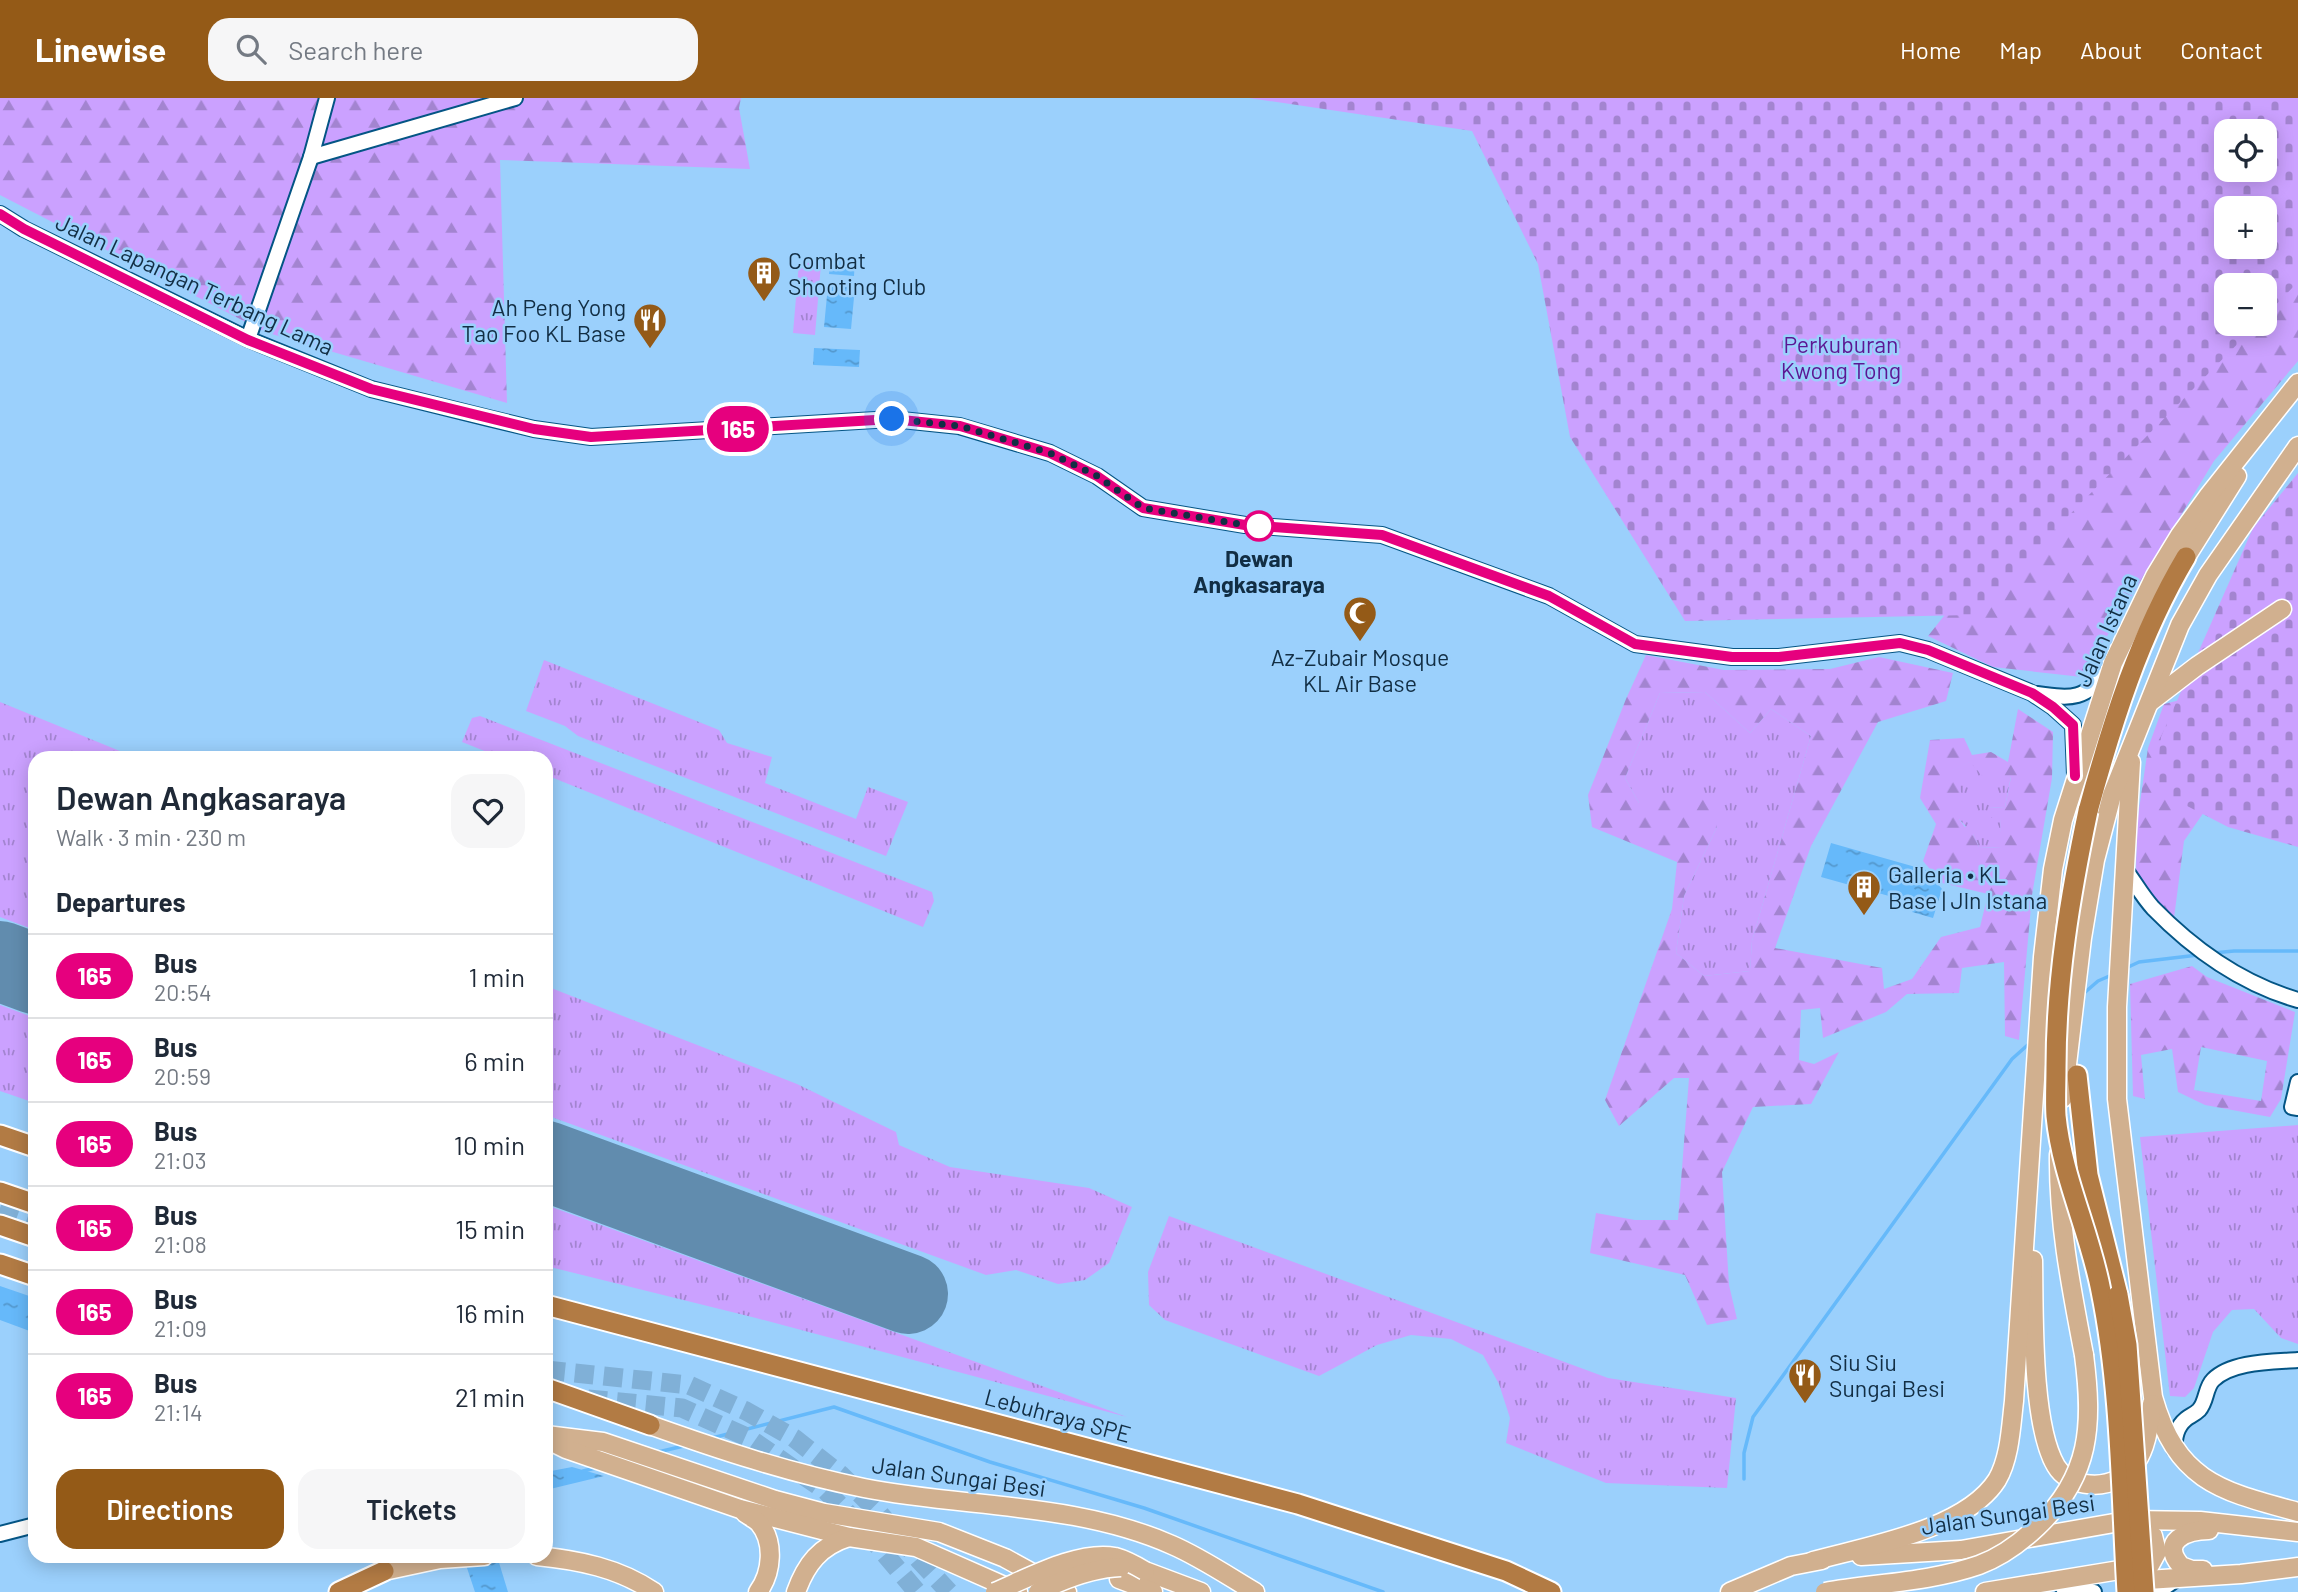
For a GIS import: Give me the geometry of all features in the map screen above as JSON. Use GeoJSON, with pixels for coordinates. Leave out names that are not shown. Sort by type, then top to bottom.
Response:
{"type":"FeatureCollection","features":[{"type":"Feature","properties":{"kind":"highway"},"geometry":{"type":"LineString","coordinates":[[2127,1592],[2123,1500],[2110,1340],[2101,1287],[2065,1168],[2056,1116],[2056,1042],[2062,962],[2072,887],[2088,811],[2131,670],[2163,594],[2186,557]]}},
{"type":"Feature","properties":{"kind":"highway"},"geometry":{"type":"LineString","coordinates":[[2077,1075],[2088,1175],[2118,1295],[2129,1371],[2144,1592]]}},
{"type":"Feature","properties":{"kind":"highway"},"geometry":{"type":"LineString","coordinates":[[0,1126],[28,1136]]}},
{"type":"Feature","properties":{"kind":"highway"},"geometry":{"type":"LineString","coordinates":[[0,1135],[28,1145]]}},
{"type":"Feature","properties":{"kind":"highway"},"geometry":{"type":"LineString","coordinates":[[0,1192],[28,1202]]}},
{"type":"Feature","properties":{"kind":"highway"},"geometry":{"type":"LineString","coordinates":[[0,1225],[28,1235]]}},
{"type":"Feature","properties":{"kind":"highway"},"geometry":{"type":"LineString","coordinates":[[0,1264],[28,1274]]}},
{"type":"Feature","properties":{"kind":"highway","name":"Lebuhraya SPE"},"geometry":{"type":"LineString","coordinates":[[553,1307],[1298,1504],[1506,1572],[1551,1592]]}},
{"type":"Feature","properties":{"kind":"highway","name":"Lebuhraya SPE"},"geometry":{"type":"LineString","coordinates":[[553,1317],[1298,1513],[1504,1580],[1526,1592]]}},
{"type":"Feature","properties":{"kind":"highway"},"geometry":{"type":"LineString","coordinates":[[553,1390],[650,1425]]}},
{"type":"Feature","properties":{"kind":"highway"},"geometry":{"type":"LineString","coordinates":[[344,1590],[384,1571]]}},
{"type":"Feature","properties":{"kind":"highway"},"geometry":{"type":"LineString","coordinates":[[344,1590],[372,1586],[380,1592]]}},
{"type":"Feature","properties":{"kind":"main road"},"geometry":{"type":"LineString","coordinates":[[2186,557],[2296,385]]}},
{"type":"Feature","properties":{"kind":"main road","name":"Jalan Istana"},"geometry":{"type":"LineString","coordinates":[[2031,1147],[2043,957],[2053,869],[2075,776],[2113,663],[2155,576],[2180,536],[2208,495],[2296,385]]}},
{"type":"Feature","properties":{"kind":"main road"},"geometry":{"type":"LineString","coordinates":[[1825,1592],[1950,1573],[1980,1564],[2023,1541],[2062,1501],[2076,1476],[2085,1451],[2089,1406],[2084,1354],[2062,1236],[2059,1151],[2082,938],[2095,860],[2112,795],[2180,625],[2208,575],[2298,446]]}},
{"type":"Feature","properties":{"kind":"main road"},"geometry":{"type":"LineString","coordinates":[[2149,703],[2197,666],[2282,609]]}},
{"type":"Feature","properties":{"kind":"main road"},"geometry":{"type":"LineString","coordinates":[[2131,748],[2117,1007],[2117,1100],[2155,1403],[2174,1449],[2192,1470],[2226,1490],[2298,1512]]}},
{"type":"Feature","properties":{"kind":"main road"},"geometry":{"type":"LineString","coordinates":[[2074,1015],[2077,1075]]}},
{"type":"Feature","properties":{"kind":"main road"},"geometry":{"type":"LineString","coordinates":[[2031,1147],[2035,1344],[2042,1420],[2050,1454],[2057,1469],[2079,1483],[2090,1485],[2118,1479],[2131,1469],[2145,1446],[2155,1403]]}},
{"type":"Feature","properties":{"kind":"main road"},"geometry":{"type":"LineString","coordinates":[[1813,1561],[1952,1519],[1979,1502],[1998,1479],[2007,1449],[2014,1401],[2031,1147]]}},
{"type":"Feature","properties":{"kind":"main road","name":"Jalan Sungai Besi"},"geometry":{"type":"LineString","coordinates":[[650,1425],[740,1458],[865,1488],[1045,1511],[1118,1527],[1172,1545],[1255,1592]]}},
{"type":"Feature","properties":{"kind":"main road"},"geometry":{"type":"LineString","coordinates":[[553,1438],[603,1442],[775,1500],[824,1513],[939,1532],[1005,1558],[1067,1592]]}},
{"type":"Feature","properties":{"kind":"main road"},"geometry":{"type":"LineString","coordinates":[[553,1441],[566,1449],[740,1509],[849,1537],[916,1547],[1018,1592]]}},
{"type":"Feature","properties":{"kind":"main road"},"geometry":{"type":"LineString","coordinates":[[740,1509],[759,1523],[767,1537],[770,1553],[768,1575],[758,1592]]}},
{"type":"Feature","properties":{"kind":"main road","name":"Jalan Sungai Besi"},"geometry":{"type":"LineString","coordinates":[[1730,1592],[1791,1566],[1813,1561],[1961,1550],[2131,1520],[2191,1520],[2296,1532]]}},
{"type":"Feature","properties":{"kind":"main road"},"geometry":{"type":"LineString","coordinates":[[2293,1568],[2192,1570],[2177,1562],[2175,1544],[2182,1534],[2197,1530],[2296,1532]]}},
{"type":"Feature","properties":{"kind":"main road"},"geometry":{"type":"LineString","coordinates":[[1985,1592],[2146,1566],[2153,1562],[2157,1552],[2153,1536],[2145,1531],[2039,1537]]}},
{"type":"Feature","properties":{"kind":"main road"},"geometry":{"type":"LineString","coordinates":[[796,1592],[813,1557],[834,1542],[849,1537]]}},
{"type":"Feature","properties":{"kind":"main road"},"geometry":{"type":"LineString","coordinates":[[995,1592],[1061,1564],[1113,1557],[1201,1592]]}},
{"type":"Feature","properties":{"kind":"main road"},"geometry":{"type":"LineString","coordinates":[[553,1558],[616,1571],[654,1592]]}},
{"type":"Feature","properties":{"kind":"main road"},"geometry":{"type":"LineString","coordinates":[[384,1571],[421,1563]]}},
{"type":"Feature","properties":{"kind":"main road"},"geometry":{"type":"LineString","coordinates":[[1041,1592],[1070,1578],[1106,1568],[1145,1571]]}},
{"type":"Feature","properties":{"kind":"main road"},"geometry":{"type":"LineString","coordinates":[[2034,1592],[2098,1583],[2293,1568]]}},
{"type":"Feature","properties":{"kind":"main road"},"geometry":{"type":"LineString","coordinates":[[1041,1592],[1090,1580],[1119,1579],[1153,1592]]}},
{"type":"Feature","properties":{"kind":"street"},"geometry":{"type":"LineString","coordinates":[[248,340],[311,157],[327,98]]}},
{"type":"Feature","properties":{"kind":"street"},"geometry":{"type":"LineString","coordinates":[[311,157],[515,98]]}},
{"type":"Feature","properties":{"kind":"street","name":"Jalan Lapangan Terbang Lama"},"geometry":{"type":"LineString","coordinates":[[0,214],[24,229],[248,340],[371,389],[534,429],[591,437],[892,419],[960,426],[1050,453],[1097,476],[1143,508],[1245,525],[1382,535],[1549,596],[1635,644],[1732,657],[1779,657],[1900,643],[1928,650],[2032,693],[2053,707],[2073,725],[2075,776]]}},
{"type":"Feature","properties":{"kind":"street","name":"Jalan Lapangan Terbang Lama"},"geometry":{"type":"LineString","coordinates":[[2032,693],[2059,697],[2085,693],[2093,688],[2113,663]]}},
{"type":"Feature","properties":{"kind":"street"},"geometry":{"type":"LineString","coordinates":[[2124,869],[2152,906],[2187,940],[2244,979],[2298,1000]]}},
{"type":"Feature","properties":{"kind":"street"},"geometry":{"type":"LineString","coordinates":[[2122,911],[2140,905],[2152,906]]}},
{"type":"Feature","properties":{"kind":"street"},"geometry":{"type":"LineString","coordinates":[[2298,1082],[2292,1107],[2298,1108]]}},
{"type":"Feature","properties":{"kind":"street"},"geometry":{"type":"LineString","coordinates":[[2174,1449],[2175,1434],[2183,1421],[2199,1410],[2208,1387],[2219,1376],[2249,1363],[2298,1360]]}},
{"type":"Feature","properties":{"kind":"street"},"geometry":{"type":"LineString","coordinates":[[2155,1403],[2169,1419],[2183,1421]]}},
{"type":"Feature","properties":{"kind":"street"},"geometry":{"type":"LineString","coordinates":[[0,1534],[28,1527]]}},
{"type":"Feature","properties":{"kind":"street"},"geometry":{"type":"LineString","coordinates":[[2158,1592],[2178,1578]]}},
{"type":"Feature","properties":{"kind":"street"},"geometry":{"type":"LineString","coordinates":[[2063,1588],[2094,1592]]}},
{"type":"Feature","properties":{"kind":"green space"},"geometry":{"type":"Polygon","coordinates":[[[0,98],[741,98],[739,108],[750,169],[500,160],[507,403],[265,332],[0,195],[0,98]]]}},
{"type":"Feature","properties":{"kind":"green space","name":"Perkuburan Kwong Tong"},"geometry":{"type":"Polygon","coordinates":[[[1249,98],[2298,98],[2298,282],[2277,304],[2277,273],[2214,273],[2214,336],[2245,336],[1971,615],[1685,621],[1570,437],[1538,264],[1472,131],[1249,98]]]}},
{"type":"Feature","properties":{"kind":"green space"},"geometry":{"type":"Polygon","coordinates":[[[2214,226],[2214,259],[2226,259],[2226,273],[2214,273],[2214,336],[2277,336],[2277,284],[2298,276],[2298,361],[2214,461],[2082,677],[1993,667],[1928,636],[1993,554],[2214,226]]]}},
{"type":"Feature","properties":{"kind":"green space"},"geometry":{"type":"Polygon","coordinates":[[[799,262],[821,264],[815,335],[793,333],[799,262]]]}},
{"type":"Feature","properties":{"kind":"green space"},"geometry":{"type":"Polygon","coordinates":[[[2298,473],[2298,847],[2228,827],[2154,789],[2161,737],[2253,528],[2298,473]]]}},
{"type":"Feature","properties":{"kind":"green space"},"geometry":{"type":"Polygon","coordinates":[[[1646,655],[1724,670],[1830,669],[1879,657],[1953,673],[1946,701],[1878,722],[1811,846],[1775,948],[1882,968],[1884,989],[1912,979],[1941,937],[1980,927],[1988,894],[1942,883],[1923,861],[1936,824],[1920,798],[1930,740],[1964,738],[1972,755],[1991,752],[2008,762],[2018,709],[2053,732],[2052,778],[2032,895],[2019,1040],[2005,1036],[2004,962],[1962,968],[1959,993],[1907,994],[1886,1012],[1823,1038],[1820,1008],[1801,1010],[1799,1060],[1814,1064],[1839,1052],[1811,1104],[1753,1107],[1722,1172],[1729,1285],[1737,1319],[1707,1325],[1685,1275],[1590,1253],[1596,1213],[1635,1220],[1678,1220],[1689,1078],[1674,1078],[1619,1126],[1605,1100],[1672,909],[1677,862],[1592,827],[1588,795],[1646,655]],[[1705,692],[1660,693],[1625,778],[1639,803],[1716,795],[1717,827],[1684,896],[1676,953],[1704,976],[1750,971],[1752,941],[1811,736],[1771,709],[1750,733],[1705,692]],[[1970,762],[1953,770],[1965,803],[1959,819],[1965,827],[1972,823],[1977,828],[1973,834],[1979,847],[2001,848],[2000,818],[1988,818],[1988,808],[2005,807],[2011,777],[1986,780],[1970,762]]]}},
{"type":"Feature","properties":{"kind":"green space"},"geometry":{"type":"Polygon","coordinates":[[[544,660],[719,730],[727,743],[772,757],[765,783],[856,819],[868,787],[908,802],[886,856],[578,736],[565,726],[526,711],[544,660]]]}},
{"type":"Feature","properties":{"kind":"green space"},"geometry":{"type":"Polygon","coordinates":[[[1705,692],[1750,733],[1771,709],[1811,736],[1752,941],[1750,971],[1704,976],[1676,953],[1684,896],[1717,827],[1639,803],[1625,778],[1660,693],[1705,692]]]}},
{"type":"Feature","properties":{"kind":"green space"},"geometry":{"type":"Polygon","coordinates":[[[2200,695],[2222,786],[2184,841],[2174,918],[2150,898],[2136,871],[2137,823],[2148,748],[2164,704],[2200,695]]]}},
{"type":"Feature","properties":{"kind":"green space"},"geometry":{"type":"Polygon","coordinates":[[[0,702],[120,751],[28,751],[28,927],[0,917],[0,702]]]}},
{"type":"Feature","properties":{"kind":"green space"},"geometry":{"type":"Polygon","coordinates":[[[480,716],[932,892],[934,901],[923,927],[553,778],[553,751],[484,751],[462,742],[472,718],[480,716]]]}},
{"type":"Feature","properties":{"kind":"green space"},"geometry":{"type":"Polygon","coordinates":[[[1971,761],[2011,776],[2005,807],[1988,808],[2000,818],[2002,848],[1979,847],[1973,834],[1959,819],[1952,770],[1971,761]]]}},
{"type":"Feature","properties":{"kind":"green space"},"geometry":{"type":"Polygon","coordinates":[[[2192,966],[2207,977],[2295,1012],[2281,1099],[2270,1117],[2205,1105],[2178,1092],[2172,1049],[2141,1055],[2145,1099],[2133,1096],[2130,984],[2192,966]],[[2201,1047],[2194,1090],[2261,1101],[2267,1061],[2201,1047]]]}},
{"type":"Feature","properties":{"kind":"green space"},"geometry":{"type":"Polygon","coordinates":[[[553,989],[797,1084],[896,1132],[899,1145],[950,1167],[1089,1188],[1132,1207],[1109,1263],[1085,1280],[1058,1284],[1016,1270],[986,1275],[553,1118],[553,989]]]}},
{"type":"Feature","properties":{"kind":"green space"},"geometry":{"type":"Polygon","coordinates":[[[0,1005],[28,1015],[28,1101],[0,1091],[0,1005]]]}},
{"type":"Feature","properties":{"kind":"green space"},"geometry":{"type":"Polygon","coordinates":[[[2298,1125],[2298,1344],[2281,1338],[2254,1309],[2232,1310],[2213,1332],[2194,1388],[2185,1397],[2170,1396],[2140,1137],[2298,1125]]]}},
{"type":"Feature","properties":{"kind":"green space"},"geometry":{"type":"Polygon","coordinates":[[[553,1208],[1127,1417],[756,1318],[553,1268],[553,1208]]]}},
{"type":"Feature","properties":{"kind":"green space"},"geometry":{"type":"Polygon","coordinates":[[[1169,1216],[1608,1378],[1736,1398],[1727,1488],[1606,1483],[1506,1443],[1510,1418],[1499,1384],[1483,1355],[1451,1339],[1411,1335],[1377,1345],[1319,1376],[1165,1320],[1149,1305],[1148,1272],[1169,1216]]]}},
{"type":"Feature","properties":{"kind":"water"},"geometry":{"type":"Polygon","coordinates":[[[831,259],[855,261],[854,276],[829,274],[831,259]]]}},
{"type":"Feature","properties":{"kind":"water"},"geometry":{"type":"Polygon","coordinates":[[[828,285],[855,287],[851,329],[824,327],[828,285]]]}},
{"type":"Feature","properties":{"kind":"water"},"geometry":{"type":"Polygon","coordinates":[[[814,348],[860,350],[859,367],[813,365],[814,348]]]}},
{"type":"Feature","properties":{"kind":"water"},"geometry":{"type":"Polygon","coordinates":[[[1831,843],[1926,870],[1942,889],[1933,918],[1912,912],[1914,903],[1821,877],[1831,843]]]}},
{"type":"Feature","properties":{"kind":"water"},"geometry":{"type":"Polygon","coordinates":[[[0,1286],[28,1296],[28,1330],[0,1320],[0,1286]]]}},
{"type":"Feature","properties":{"kind":"water"},"geometry":{"type":"Polygon","coordinates":[[[572,1467],[604,1476],[553,1488],[553,1471],[572,1467]]]}},
{"type":"Feature","properties":{"kind":"water"},"geometry":{"type":"Polygon","coordinates":[[[465,1563],[499,1563],[508,1592],[475,1592],[465,1563]]]}},
{"type":"Feature","properties":{"kind":"waterway"},"geometry":{"type":"LineString","coordinates":[[2213,953],[2298,951]]}},
{"type":"Feature","properties":{"kind":"waterway"},"geometry":{"type":"LineString","coordinates":[[2124,969],[2139,962],[2198,955]]}},
{"type":"Feature","properties":{"kind":"waterway"},"geometry":{"type":"LineString","coordinates":[[2083,994],[2098,981],[2114,974]]}},
{"type":"Feature","properties":{"kind":"waterway"},"geometry":{"type":"LineString","coordinates":[[1744,1479],[1744,1453],[1753,1417],[2012,1059],[2031,1042]]}},
{"type":"Feature","properties":{"kind":"waterway"},"geometry":{"type":"LineString","coordinates":[[712,1438],[834,1407],[990,1462],[1144,1508],[1383,1592]]}},
{"type":"Feature","properties":{"kind":"waterway"},"geometry":{"type":"LineString","coordinates":[[658,1452],[688,1445]]}},
{"type":"Feature","properties":{"kind":"waterway"},"geometry":{"type":"LineString","coordinates":[[583,1471],[600,1467]]}},
{"type":"Feature","properties":{"kind":"runway"},"geometry":{"type":"LineString","coordinates":[[0,961],[28,971]]}},
{"type":"Feature","properties":{"kind":"runway"},"geometry":{"type":"LineString","coordinates":[[553,1164],[908,1294]]}},
{"type":"Feature","properties":{"kind":"tunnel"},"geometry":{"type":"LineString","coordinates":[[0,1208],[28,1218]]}},
{"type":"Feature","properties":{"kind":"tunnel"},"geometry":{"type":"LineString","coordinates":[[553,1371],[689,1385],[746,1411],[794,1438],[841,1475],[880,1514],[949,1592]]}},
{"type":"Feature","properties":{"kind":"tunnel"},"geometry":{"type":"LineString","coordinates":[[588,1399],[682,1408],[749,1438],[826,1491],[868,1534],[917,1592]]}},
{"type":"Feature","properties":{"kind":"bus line","name":"165"},"geometry":{"type":"LineString","coordinates":[[0,214],[24,229],[248,340],[371,389],[534,429],[591,437],[892,419],[960,426],[1050,453],[1097,476],[1119,494],[1143,508],[1245,525],[1382,535],[1549,596],[1635,644],[1732,657],[1779,657],[1900,643],[1928,650],[2032,693],[2066,717],[2073,725],[2075,776]]}},
{"type":"Feature","properties":{"kind":"place","name":"Combat Shooting Club"},"geometry":{"type":"Point","coordinates":[764,303]}},
{"type":"Feature","properties":{"kind":"place","name":"Ah Peng Yong Tao Foo KL Base"},"geometry":{"type":"Point","coordinates":[650,350]}},
{"type":"Feature","properties":{"kind":"place","name":"Dewan Angkasaraya"},"geometry":{"type":"Point","coordinates":[1259,526]}},
{"type":"Feature","properties":{"kind":"place","name":"Az-Zubair Mosque KL Air Base"},"geometry":{"type":"Point","coordinates":[1360,643]}},
{"type":"Feature","properties":{"kind":"place","name":"Galleria • KL Base | Jln Istana"},"geometry":{"type":"Point","coordinates":[1864,917]}},
{"type":"Feature","properties":{"kind":"place","name":"Siu Siu Sungai Besi"},"geometry":{"type":"Point","coordinates":[1805,1405]}},
{"type":"Feature","properties":{"kind":"route"},"geometry":{"type":"LineString","coordinates":[[892,419],[960,426],[1050,453],[1097,476],[1119,494],[1143,508],[1271,527],[1259,526]]}}]}
